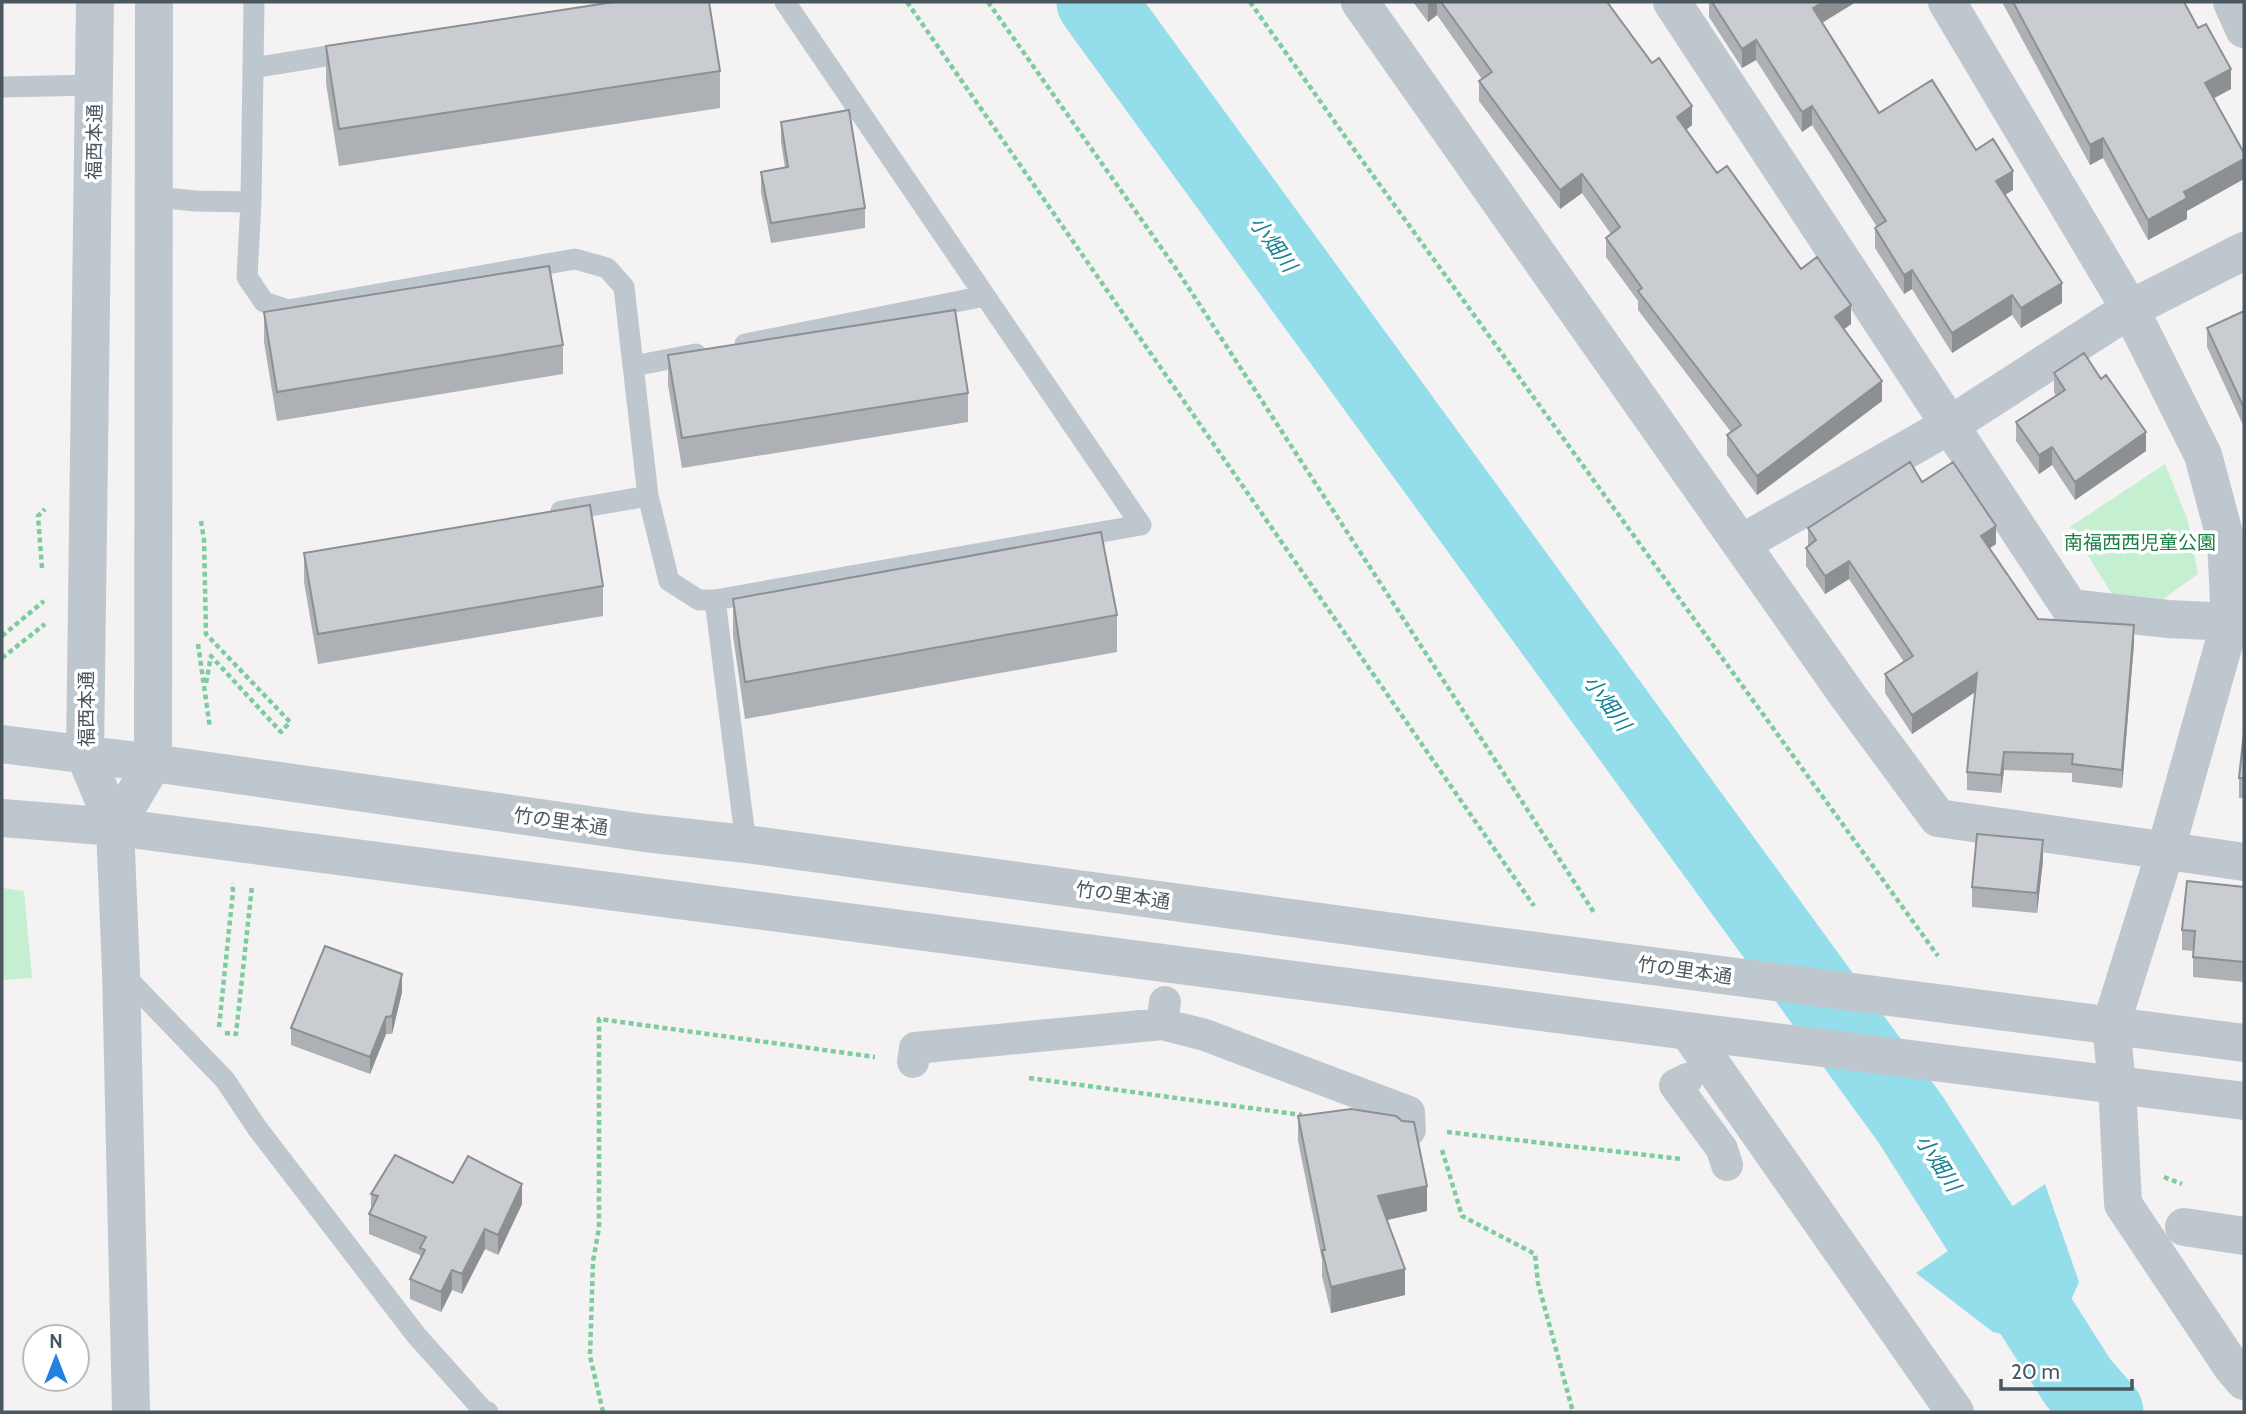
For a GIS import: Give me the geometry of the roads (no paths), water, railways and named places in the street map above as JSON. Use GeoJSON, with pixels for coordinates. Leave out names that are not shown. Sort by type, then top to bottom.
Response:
{"type":"FeatureCollection","features":[{"type":"Feature","properties":{"kind":"street","name":"福西本通"},"geometry":{"type":"LineString","coordinates":[[95,2],[85,755],[114,827]]}},
{"type":"Feature","properties":{"kind":"street"},"geometry":{"type":"LineString","coordinates":[[131,1412],[121,971],[114,827],[153,763],[154,2]]}},
{"type":"Feature","properties":{"kind":"street"},"geometry":{"type":"LineString","coordinates":[[1360,2],[1848,696],[1938,818],[2244,862]]}},
{"type":"Feature","properties":{"kind":"street"},"geometry":{"type":"LineString","coordinates":[[1672,2],[2070,608],[2168,619],[2230,622]]}},
{"type":"Feature","properties":{"kind":"street"},"geometry":{"type":"LineString","coordinates":[[1947,2],[2130,309],[2203,455],[2226,541],[2230,622],[2166,849],[2111,1025],[2123,1204],[2244,1381]]}},
{"type":"Feature","properties":{"kind":"street"},"geometry":{"type":"LineString","coordinates":[[2232,2],[2244,29]]}},
{"type":"Feature","properties":{"kind":"street"},"geometry":{"type":"LineString","coordinates":[[1742,543],[1950,425],[2130,309],[2244,251]]}},
{"type":"Feature","properties":{"kind":"street","name":"竹の里本通"},"geometry":{"type":"LineString","coordinates":[[2,744],[645,833],[746,844],[2244,1043]]}},
{"type":"Feature","properties":{"kind":"street"},"geometry":{"type":"LineString","coordinates":[[2,818],[114,827],[2244,1101]]}},
{"type":"Feature","properties":{"kind":"street"},"geometry":{"type":"LineString","coordinates":[[913,1062],[915,1048],[1163,1013],[1205,1035],[1409,1112],[1423,1130]]}},
{"type":"Feature","properties":{"kind":"street"},"geometry":{"type":"LineString","coordinates":[[1688,1031],[1955,1412]]}},
{"type":"Feature","properties":{"kind":"street"},"geometry":{"type":"LineString","coordinates":[[1687,1079],[1675,1085],[1722,1150],[1727,1165]]}},
{"type":"Feature","properties":{"kind":"street"},"geometry":{"type":"LineString","coordinates":[[2184,1227],[2244,1236]]}},
{"type":"Feature","properties":{"kind":"lane"},"geometry":{"type":"LineString","coordinates":[[254,2],[247,277],[264,302],[288,310],[575,259],[607,268],[624,287],[648,496],[669,580],[699,600],[715,600],[1141,525],[785,2]]}},
{"type":"Feature","properties":{"kind":"lane"},"geometry":{"type":"LineString","coordinates":[[253,68],[376,48]]}},
{"type":"Feature","properties":{"kind":"lane"},"geometry":{"type":"LineString","coordinates":[[2,87],[95,85]]}},
{"type":"Feature","properties":{"kind":"lane"},"geometry":{"type":"LineString","coordinates":[[154,197],[251,202]]}},
{"type":"Feature","properties":{"kind":"lane"},"geometry":{"type":"LineString","coordinates":[[633,366],[985,296]]}},
{"type":"Feature","properties":{"kind":"lane"},"geometry":{"type":"LineString","coordinates":[[538,514],[648,496]]}},
{"type":"Feature","properties":{"kind":"lane"},"geometry":{"type":"LineString","coordinates":[[715,600],[746,844]]}},
{"type":"Feature","properties":{"kind":"lane"},"geometry":{"type":"LineString","coordinates":[[121,971],[225,1080],[257,1128],[416,1335],[483,1410],[488,1412]]}},
{"type":"Feature","properties":{"kind":"water"},"geometry":{"type":"Polygon","coordinates":[[[2045,1184],[2079,1282],[2056,1334],[2115,1412],[2089,1412],[2046,1345],[1993,1332],[1916,1273],[2045,1184]]]}},
{"type":"Feature","properties":{"kind":"waterway","name":"小畑川"},"geometry":{"type":"LineString","coordinates":[[1096,2],[1911,1120],[2078,1382],[2104,1412]]}},
{"type":"Feature","properties":{"kind":"park label","name":"南福西西児童公園"},"geometry":{"type":"Point","coordinates":[2140,542]}}]}
